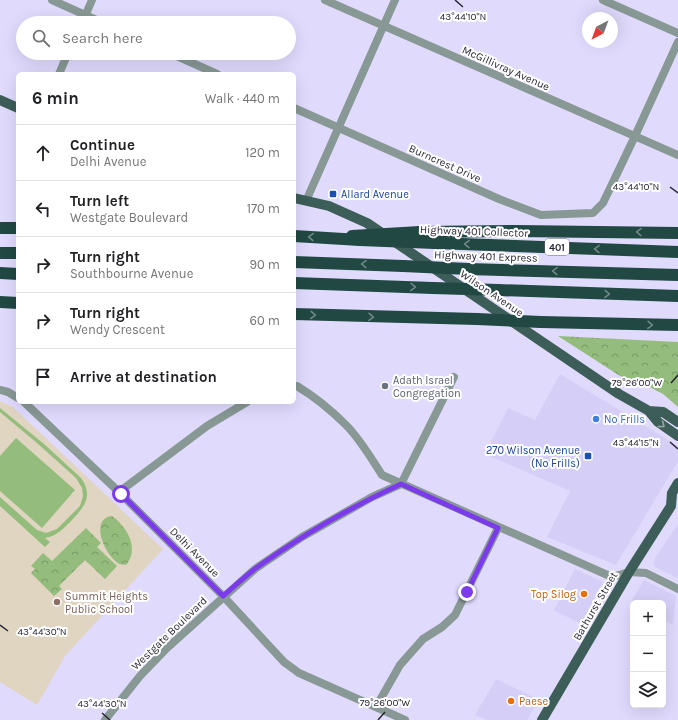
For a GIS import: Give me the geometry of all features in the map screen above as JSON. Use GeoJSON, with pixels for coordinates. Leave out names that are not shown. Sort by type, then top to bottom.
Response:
{"type":"FeatureCollection","features":[{"type":"Feature","properties":{"kind":"highway"},"geometry":{"type":"LineString","coordinates":[[0,228],[16,228]]}},
{"type":"Feature","properties":{"kind":"highway"},"geometry":{"type":"LineString","coordinates":[[356,238],[420,232],[517,231],[678,233]]}},
{"type":"Feature","properties":{"kind":"highway","name":"Highway 401 Collector"},"geometry":{"type":"LineString","coordinates":[[296,236],[678,252]]}},
{"type":"Feature","properties":{"kind":"highway"},"geometry":{"type":"LineString","coordinates":[[0,253],[16,253]]}},
{"type":"Feature","properties":{"kind":"highway","name":"Highway 401 Express"},"geometry":{"type":"LineString","coordinates":[[296,262],[678,275]]}},
{"type":"Feature","properties":{"kind":"highway"},"geometry":{"type":"LineString","coordinates":[[0,273],[16,274]]}},
{"type":"Feature","properties":{"kind":"highway"},"geometry":{"type":"LineString","coordinates":[[296,283],[678,296]]}},
{"type":"Feature","properties":{"kind":"highway"},"geometry":{"type":"LineString","coordinates":[[0,302],[16,303]]}},
{"type":"Feature","properties":{"kind":"highway"},"geometry":{"type":"LineString","coordinates":[[296,314],[678,325]]}},
{"type":"Feature","properties":{"kind":"main road"},"geometry":{"type":"LineString","coordinates":[[0,100],[16,107]]}},
{"type":"Feature","properties":{"kind":"main road","name":"Wilson Avenue"},"geometry":{"type":"LineString","coordinates":[[296,198],[329,206],[367,223],[612,389],[649,411],[658,422],[678,436]]}},
{"type":"Feature","properties":{"kind":"main road","name":"Wilson Avenue"},"geometry":{"type":"LineString","coordinates":[[649,411],[663,412],[678,422]]}},
{"type":"Feature","properties":{"kind":"main road","name":"Bathurst Street"},"geometry":{"type":"LineString","coordinates":[[542,720],[629,572],[675,504],[672,493],[678,484]]}},
{"type":"Feature","properties":{"kind":"street"},"geometry":{"type":"LineString","coordinates":[[52,0],[85,15],[92,0]]}},
{"type":"Feature","properties":{"kind":"street","name":"McGillivray Avenue"},"geometry":{"type":"LineString","coordinates":[[325,0],[678,155]]}},
{"type":"Feature","properties":{"kind":"street"},"geometry":{"type":"LineString","coordinates":[[306,201],[395,0]]}},
{"type":"Feature","properties":{"kind":"street"},"geometry":{"type":"LineString","coordinates":[[603,0],[678,33]]}},
{"type":"Feature","properties":{"kind":"street"},"geometry":{"type":"LineString","coordinates":[[635,136],[678,42]]}},
{"type":"Feature","properties":{"kind":"street"},"geometry":{"type":"LineString","coordinates":[[60,72],[65,60]]}},
{"type":"Feature","properties":{"kind":"street"},"geometry":{"type":"LineString","coordinates":[[186,60],[213,72]]}},
{"type":"Feature","properties":{"kind":"street","name":"Burncrest Drive"},"geometry":{"type":"LineString","coordinates":[[296,109],[541,215],[593,213],[603,203],[635,136]]}},
{"type":"Feature","properties":{"kind":"street"},"geometry":{"type":"LineString","coordinates":[[401,484],[454,377]]}},
{"type":"Feature","properties":{"kind":"street"},"geometry":{"type":"LineString","coordinates":[[296,386],[317,398],[347,426],[366,450],[382,475],[498,528],[612,576],[629,572],[646,572],[678,589]]}},
{"type":"Feature","properties":{"kind":"street"},"geometry":{"type":"LineString","coordinates":[[0,390],[8,392],[16,397]]}},
{"type":"Feature","properties":{"kind":"street","name":"Delhi Avenue"},"geometry":{"type":"LineString","coordinates":[[26,404],[119,492],[223,596],[284,662],[299,672],[405,720]]}},
{"type":"Feature","properties":{"kind":"street"},"geometry":{"type":"LineString","coordinates":[[119,492],[207,426],[244,404]]}},
{"type":"Feature","properties":{"kind":"street","name":"Westgate Boulevard"},"geometry":{"type":"LineString","coordinates":[[105,720],[140,676],[167,648],[223,596],[255,569],[302,537],[372,497],[401,484]]}},
{"type":"Feature","properties":{"kind":"street"},"geometry":{"type":"LineString","coordinates":[[376,707],[400,665],[423,639],[442,627],[455,615],[498,528]]}},
{"type":"Feature","properties":{"kind":"shaded area"},"geometry":{"type":"Polygon","coordinates":[[[560,374],[678,446],[678,461],[616,565],[547,537],[570,491],[485,454],[508,408],[535,420],[560,374]]]}},
{"type":"Feature","properties":{"kind":"shaded area","name":"Summit Heights Public School"},"geometry":{"type":"Polygon","coordinates":[[[0,401],[13,407],[163,549],[65,656],[37,705],[0,682],[0,401]]]}},
{"type":"Feature","properties":{"kind":"shaded area"},"geometry":{"type":"Polygon","coordinates":[[[678,524],[678,578],[655,567],[654,564],[655,558],[678,524]]]}},
{"type":"Feature","properties":{"kind":"shaded area"},"geometry":{"type":"Polygon","coordinates":[[[575,569],[603,582],[581,624],[554,610],[575,569]]]}},
{"type":"Feature","properties":{"kind":"shaded area"},"geometry":{"type":"Polygon","coordinates":[[[644,580],[676,596],[673,625],[666,622],[666,600],[632,600],[644,580]]]}},
{"type":"Feature","properties":{"kind":"shaded area"},"geometry":{"type":"Polygon","coordinates":[[[496,679],[539,700],[527,720],[487,720],[475,715],[496,679]]]}},
{"type":"Feature","properties":{"kind":"green space"},"geometry":{"type":"Polygon","coordinates":[[[558,336],[678,342],[678,407],[663,394],[646,385],[620,376],[558,336]]]}},
{"type":"Feature","properties":{"kind":"green space"},"geometry":{"type":"Polygon","coordinates":[[[0,408],[44,444],[81,478],[87,490],[86,501],[80,511],[60,532],[45,538],[50,542],[45,547],[0,506],[0,497],[37,530],[46,533],[57,529],[80,506],[83,496],[82,488],[76,478],[0,412],[0,408]]]}},
{"type":"Feature","properties":{"kind":"green space"},"geometry":{"type":"Polygon","coordinates":[[[16,438],[75,490],[42,528],[0,491],[0,456],[16,438]]]}},
{"type":"Feature","properties":{"kind":"green space"},"geometry":{"type":"Polygon","coordinates":[[[112,516],[127,532],[132,545],[132,552],[126,565],[120,564],[109,554],[102,539],[100,531],[101,524],[105,519],[112,516]]]}},
{"type":"Feature","properties":{"kind":"green space"},"geometry":{"type":"Polygon","coordinates":[[[86,528],[101,543],[97,547],[117,566],[105,579],[85,560],[59,586],[62,589],[54,596],[31,573],[35,569],[31,566],[43,553],[52,561],[86,528]]]}},
{"type":"Feature","properties":{"kind":"place","name":"Allard Avenue"},"geometry":{"type":"Point","coordinates":[333,194]}},
{"type":"Feature","properties":{"kind":"place","name":"Adath Israel Congregation"},"geometry":{"type":"Point","coordinates":[385,386]}},
{"type":"Feature","properties":{"kind":"place","name":"No Frills"},"geometry":{"type":"Point","coordinates":[596,419]}},
{"type":"Feature","properties":{"kind":"place","name":"270 Wilson Avenue (No Frills)"},"geometry":{"type":"Point","coordinates":[588,456]}},
{"type":"Feature","properties":{"kind":"place","name":"Top Silog"},"geometry":{"type":"Point","coordinates":[584,594]}},
{"type":"Feature","properties":{"kind":"place","name":"Summit Heights Public School"},"geometry":{"type":"Point","coordinates":[57,602]}},
{"type":"Feature","properties":{"kind":"place","name":"Paese"},"geometry":{"type":"Point","coordinates":[511,701]}},
{"type":"Feature","properties":{"kind":"route"},"geometry":{"type":"LineString","coordinates":[[121,494],[223,596],[255,569],[302,537],[372,497],[401,484],[498,528],[467,592]]}}]}
